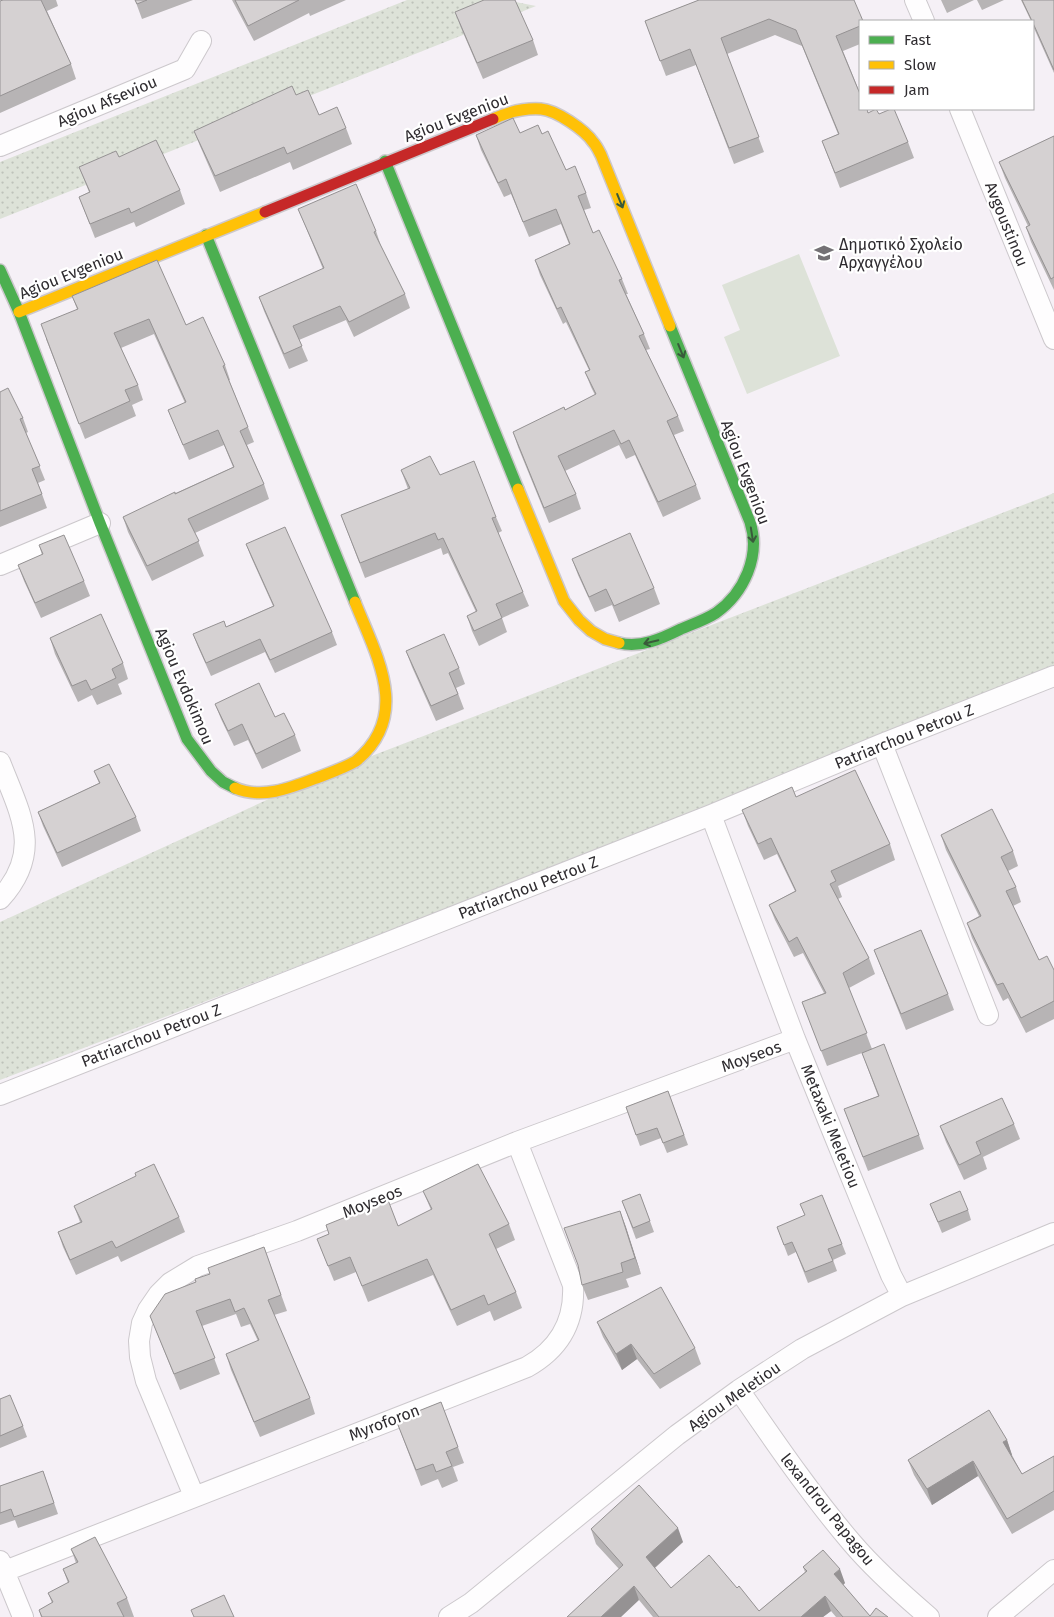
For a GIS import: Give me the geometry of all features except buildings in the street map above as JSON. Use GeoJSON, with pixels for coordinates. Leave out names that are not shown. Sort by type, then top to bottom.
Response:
{"type":"FeatureCollection","features":[{"type":"Feature","properties":{"kind":"street"},"geometry":{"type":"LineString","coordinates":[[915,0],[924,20]]}},
{"type":"Feature","properties":{"kind":"street","name":"Agiou Afseviou"},"geometry":{"type":"LineString","coordinates":[[0,146],[185,69],[201,41]]}},
{"type":"Feature","properties":{"kind":"street","name":"Agiou Evgeniou"},"geometry":{"type":"LineString","coordinates":[[19,312],[385,161],[511,111],[543,109],[559,115],[593,142],[601,155],[748,514],[753,534],[754,549],[751,566],[745,580],[728,603],[716,613],[662,639],[648,643],[631,644],[612,642],[594,633],[578,620],[564,601],[385,161]]}},
{"type":"Feature","properties":{"kind":"street","name":"Avgoustinou"},"geometry":{"type":"LineString","coordinates":[[960,110],[1054,339]]}},
{"type":"Feature","properties":{"kind":"street","name":"Agiou Evdokimou"},"geometry":{"type":"LineString","coordinates":[[0,270],[19,312],[100,523],[187,739],[211,773],[230,786],[244,791],[263,793],[286,790],[356,761],[366,752],[375,739],[387,697],[380,667],[206,236]]}},
{"type":"Feature","properties":{"kind":"street"},"geometry":{"type":"LineString","coordinates":[[0,565],[100,523]]}},
{"type":"Feature","properties":{"kind":"street","name":"Patriarchou Petrou Z"},"geometry":{"type":"LineString","coordinates":[[0,1094],[711,815],[882,744],[1054,676]]}},
{"type":"Feature","properties":{"kind":"street"},"geometry":{"type":"LineString","coordinates":[[882,744],[988,1014]]}},
{"type":"Feature","properties":{"kind":"street"},"geometry":{"type":"LineString","coordinates":[[0,762],[19,811],[26,842],[25,858],[19,874],[0,899]]}},
{"type":"Feature","properties":{"kind":"street","name":"Metaxaki Meletiou"},"geometry":{"type":"LineString","coordinates":[[711,815],[796,1039],[891,1275],[902,1296]]}},
{"type":"Feature","properties":{"kind":"street","name":"Moyseos"},"geometry":{"type":"LineString","coordinates":[[194,1496],[146,1381],[140,1357],[139,1341],[142,1323],[159,1294],[170,1283],[198,1266],[297,1231],[517,1142],[796,1039]]}},
{"type":"Feature","properties":{"kind":"street","name":"Myroforon"},"geometry":{"type":"LineString","coordinates":[[2,1566],[194,1496],[527,1368],[539,1360],[552,1348],[562,1334],[574,1303],[573,1285],[517,1142]]}},
{"type":"Feature","properties":{"kind":"street","name":"Agiou Meletiou"},"geometry":{"type":"LineString","coordinates":[[455,1615],[677,1435],[739,1390],[802,1349],[902,1296],[1054,1233]]}},
{"type":"Feature","properties":{"kind":"street","name":"lexandrou Papagou"},"geometry":{"type":"LineString","coordinates":[[739,1390],[787,1458],[853,1544],[876,1569],[929,1617]]}},
{"type":"Feature","properties":{"kind":"street"},"geometry":{"type":"LineString","coordinates":[[2,1566],[23,1617]]}},
{"type":"Feature","properties":{"kind":"street"},"geometry":{"type":"LineString","coordinates":[[998,1617],[1054,1570]]}},
{"type":"Feature","properties":{"kind":"shaded area"},"geometry":{"type":"Polygon","coordinates":[[[407,0],[506,0],[536,6],[0,219],[0,162],[407,0]]]}},
{"type":"Feature","properties":{"kind":"shaded area"},"geometry":{"type":"Polygon","coordinates":[[[799,254],[840,356],[747,394],[724,337],[740,330],[722,285],[799,254]]]}},
{"type":"Feature","properties":{"kind":"shaded area"},"geometry":{"type":"Polygon","coordinates":[[[1054,493],[1054,677],[0,1080],[0,922],[317,777],[1054,493]]]}},
{"type":"Feature","properties":{"kind":"traffic: fast"},"geometry":{"type":"LineString","coordinates":[[385,161],[518,489]]}},
{"type":"Feature","properties":{"kind":"traffic: fast"},"geometry":{"type":"LineString","coordinates":[[206,235],[355,602]]}},
{"type":"Feature","properties":{"kind":"traffic: fast"},"geometry":{"type":"LineString","coordinates":[[0,270],[19,312],[100,523],[187,739],[211,771],[223,782],[235,788]]}},
{"type":"Feature","properties":{"kind":"traffic: fast"},"geometry":{"type":"LineString","coordinates":[[619,643],[651,642],[716,613],[735,595],[742,584],[748,573],[753,548],[750,522],[670,326]]}},
{"type":"Feature","properties":{"kind":"traffic: slow"},"geometry":{"type":"LineString","coordinates":[[493,119],[516,111],[528,109],[547,110],[562,117],[589,137],[601,155],[670,326]]}},
{"type":"Feature","properties":{"kind":"traffic: slow"},"geometry":{"type":"LineString","coordinates":[[19,312],[265,212]]}},
{"type":"Feature","properties":{"kind":"traffic: slow"},"geometry":{"type":"LineString","coordinates":[[518,489],[564,601],[579,620],[591,631],[605,639],[619,643]]}},
{"type":"Feature","properties":{"kind":"traffic: slow"},"geometry":{"type":"LineString","coordinates":[[235,788],[256,793],[278,791],[299,785],[356,761],[373,743],[382,724],[386,704],[384,684],[372,643],[355,602]]}},
{"type":"Feature","properties":{"kind":"traffic: jam"},"geometry":{"type":"LineString","coordinates":[[265,212],[493,119]]}},
{"type":"Feature","properties":{"kind":"place","name":"Δημοτικό Σχολείο Αρχαγγέλου"},"geometry":{"type":"Point","coordinates":[824,253]}}]}
